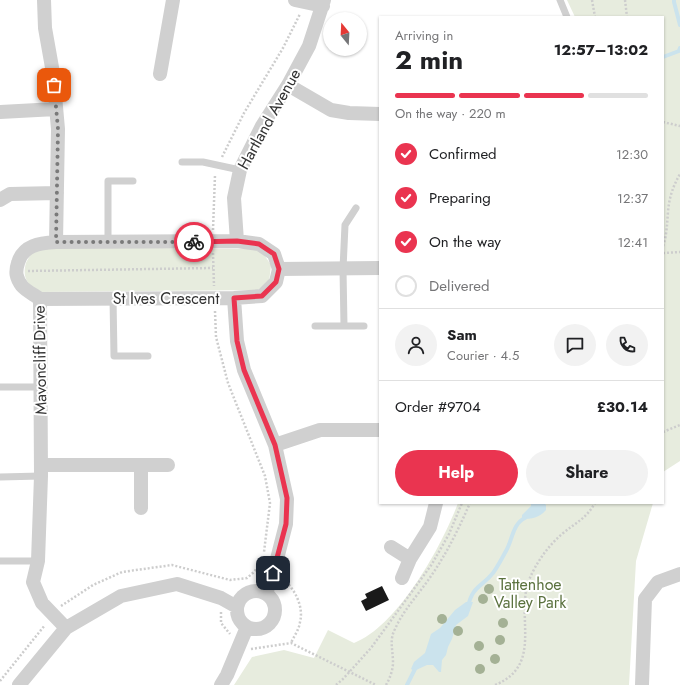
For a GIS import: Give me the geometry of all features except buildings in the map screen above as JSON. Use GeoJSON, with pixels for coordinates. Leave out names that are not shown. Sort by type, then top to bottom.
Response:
{"type":"FeatureCollection","features":[{"type":"Feature","properties":{"kind":"street"},"geometry":{"type":"LineString","coordinates":[[44,0],[45,28],[53,73],[58,129],[56,242]]}},
{"type":"Feature","properties":{"kind":"street"},"geometry":{"type":"LineString","coordinates":[[160,74],[173,0]]}},
{"type":"Feature","properties":{"kind":"street"},"geometry":{"type":"LineString","coordinates":[[299,1],[324,3]]}},
{"type":"Feature","properties":{"kind":"street","name":"Hartland Avenue"},"geometry":{"type":"LineString","coordinates":[[237,241],[234,198],[240,170],[262,126],[288,85],[309,46],[324,3]]}},
{"type":"Feature","properties":{"kind":"street"},"geometry":{"type":"LineString","coordinates":[[288,85],[331,110],[349,114],[379,114]]}},
{"type":"Feature","properties":{"kind":"street"},"geometry":{"type":"LineString","coordinates":[[0,112],[56,109]]}},
{"type":"Feature","properties":{"kind":"street"},"geometry":{"type":"LineString","coordinates":[[0,200],[10,194],[57,193]]}},
{"type":"Feature","properties":{"kind":"street"},"geometry":{"type":"LineString","coordinates":[[15,271],[20,257],[25,250],[41,243],[56,242],[237,241],[259,244],[274,254],[279,269],[379,268]]}},
{"type":"Feature","properties":{"kind":"street","name":"St Ives Crescent"},"geometry":{"type":"LineString","coordinates":[[40,299],[234,298],[262,296],[276,282],[279,269]]}},
{"type":"Feature","properties":{"kind":"street","name":"Mavoncliff Drive"},"geometry":{"type":"LineString","coordinates":[[15,271],[23,288],[40,299],[41,471],[38,561],[33,582],[42,603],[66,628]]}},
{"type":"Feature","properties":{"kind":"street"},"geometry":{"type":"LineString","coordinates":[[234,298],[237,341],[244,370],[275,445],[287,498],[286,524],[266,594]]}},
{"type":"Feature","properties":{"kind":"street"},"geometry":{"type":"LineString","coordinates":[[275,445],[320,430],[379,430]]}},
{"type":"Feature","properties":{"kind":"street"},"geometry":{"type":"LineString","coordinates":[[41,471],[141,465],[168,465]]}},
{"type":"Feature","properties":{"kind":"street"},"geometry":{"type":"LineString","coordinates":[[141,465],[141,508]]}},
{"type":"Feature","properties":{"kind":"street"},"geometry":{"type":"LineString","coordinates":[[402,578],[410,559],[430,527],[436,504]]}},
{"type":"Feature","properties":{"kind":"street"},"geometry":{"type":"LineString","coordinates":[[391,546],[410,559]]}},
{"type":"Feature","properties":{"kind":"street"},"geometry":{"type":"LineString","coordinates":[[642,685],[645,599],[658,582],[680,574]]}},
{"type":"Feature","properties":{"kind":"street"},"geometry":{"type":"LineString","coordinates":[[19,685],[66,628],[122,596],[177,584],[221,598],[237,607]]}},
{"type":"Feature","properties":{"kind":"street"},"geometry":{"type":"LineString","coordinates":[[254,592],[266,594],[274,604],[274,617],[265,627],[253,629],[247,627],[239,618],[237,607],[243,596],[248,593],[254,592]]}},
{"type":"Feature","properties":{"kind":"street"},"geometry":{"type":"LineString","coordinates":[[221,685],[247,627]]}},
{"type":"Feature","properties":{"kind":"lane"},"geometry":{"type":"LineString","coordinates":[[560,0],[567,16]]}},
{"type":"Feature","properties":{"kind":"lane"},"geometry":{"type":"LineString","coordinates":[[182,162],[203,162],[240,170]]}},
{"type":"Feature","properties":{"kind":"lane"},"geometry":{"type":"LineString","coordinates":[[108,242],[108,181],[133,181]]}},
{"type":"Feature","properties":{"kind":"lane"},"geometry":{"type":"LineString","coordinates":[[344,326],[345,224],[356,208]]}},
{"type":"Feature","properties":{"kind":"lane"},"geometry":{"type":"LineString","coordinates":[[113,298],[114,356],[148,356]]}},
{"type":"Feature","properties":{"kind":"lane"},"geometry":{"type":"LineString","coordinates":[[315,326],[364,326]]}},
{"type":"Feature","properties":{"kind":"lane"},"geometry":{"type":"LineString","coordinates":[[0,387],[40,387]]}},
{"type":"Feature","properties":{"kind":"lane"},"geometry":{"type":"LineString","coordinates":[[0,477],[41,471]]}},
{"type":"Feature","properties":{"kind":"lane"},"geometry":{"type":"LineString","coordinates":[[0,561],[38,561]]}},
{"type":"Feature","properties":{"kind":"path"},"geometry":{"type":"LineString","coordinates":[[592,0],[595,16]]}},
{"type":"Feature","properties":{"kind":"path"},"geometry":{"type":"LineString","coordinates":[[625,0],[626,16]]}},
{"type":"Feature","properties":{"kind":"path"},"geometry":{"type":"LineString","coordinates":[[263,554],[270,503],[264,476],[228,383],[216,337],[213,268],[215,170],[244,113],[283,48],[300,13],[299,1]]}},
{"type":"Feature","properties":{"kind":"path"},"geometry":{"type":"LineString","coordinates":[[664,122],[680,126]]}},
{"type":"Feature","properties":{"kind":"path"},"geometry":{"type":"LineString","coordinates":[[664,241],[670,198],[673,186],[680,174]]}},
{"type":"Feature","properties":{"kind":"path"},"geometry":{"type":"LineString","coordinates":[[664,253],[680,252]]}},
{"type":"Feature","properties":{"kind":"path"},"geometry":{"type":"LineString","coordinates":[[15,271],[213,268]]}},
{"type":"Feature","properties":{"kind":"path"},"geometry":{"type":"LineString","coordinates":[[664,432],[680,425]]}},
{"type":"Feature","properties":{"kind":"path"},"geometry":{"type":"LineString","coordinates":[[336,685],[350,672],[371,648],[432,564],[449,534],[462,504]]}},
{"type":"Feature","properties":{"kind":"path"},"geometry":{"type":"LineString","coordinates":[[386,685],[390,677],[393,664],[392,636],[394,630],[406,610],[443,559],[458,532],[470,504]]}},
{"type":"Feature","properties":{"kind":"path"},"geometry":{"type":"LineString","coordinates":[[495,685],[511,675],[519,667],[524,656],[526,631],[524,606],[525,594],[529,579],[550,545],[587,515],[595,504]]}},
{"type":"Feature","properties":{"kind":"path"},"geometry":{"type":"LineString","coordinates":[[0,681],[54,614],[65,603],[93,585],[122,572],[172,564],[230,580],[247,578],[262,562]]}},
{"type":"Feature","properties":{"kind":"path"},"geometry":{"type":"LineString","coordinates":[[273,573],[285,580],[291,586],[297,596],[301,610],[300,622],[291,643],[376,685]]}},
{"type":"Feature","properties":{"kind":"green space"},"geometry":{"type":"Polygon","coordinates":[[[567,0],[680,0],[680,461],[664,471],[664,16],[575,16],[567,0]]]}},
{"type":"Feature","properties":{"kind":"green space"},"geometry":{"type":"Polygon","coordinates":[[[50,247],[256,249],[265,256],[271,265],[269,282],[258,290],[38,292],[26,280],[26,263],[34,252],[50,247]]]}},
{"type":"Feature","properties":{"kind":"green space","name":"Tattenhoe Valley Park"},"geometry":{"type":"Polygon","coordinates":[[[458,504],[653,504],[636,561],[629,685],[234,685],[252,657],[284,650],[314,658],[328,630],[354,643],[370,634],[387,620],[402,603],[430,562],[451,521],[458,504]]]}},
{"type":"Feature","properties":{"kind":"water"},"geometry":{"type":"Polygon","coordinates":[[[531,504],[545,504],[546,510],[535,518],[522,519],[522,515],[531,506],[531,504]]]}},
{"type":"Feature","properties":{"kind":"water"},"geometry":{"type":"Polygon","coordinates":[[[466,602],[473,602],[468,616],[456,625],[446,655],[442,660],[441,672],[439,672],[433,665],[427,665],[414,671],[411,669],[414,662],[425,653],[431,634],[440,628],[455,610],[466,602]]]}},
{"type":"Feature","properties":{"kind":"waterway"},"geometry":{"type":"LineString","coordinates":[[674,0],[680,25]]}},
{"type":"Feature","properties":{"kind":"waterway"},"geometry":{"type":"LineString","coordinates":[[664,57],[679,51],[680,48]]}},
{"type":"Feature","properties":{"kind":"waterway"},"geometry":{"type":"LineString","coordinates":[[468,607],[472,595],[493,573],[508,547],[515,528],[521,520],[525,518]]}},
{"type":"Feature","properties":{"kind":"waterway"},"geometry":{"type":"LineString","coordinates":[[407,685],[416,667]]}},
{"type":"Feature","properties":{"kind":"way so far"},"geometry":{"type":"LineString","coordinates":[[54,85],[58,129],[56,242],[194,242]]}},
{"type":"Feature","properties":{"kind":"route"},"geometry":{"type":"LineString","coordinates":[[194,242],[237,241],[259,244],[274,254],[279,269],[276,282],[262,296],[234,298],[237,341],[244,370],[275,445],[287,498],[286,524],[273,573]]}}]}
